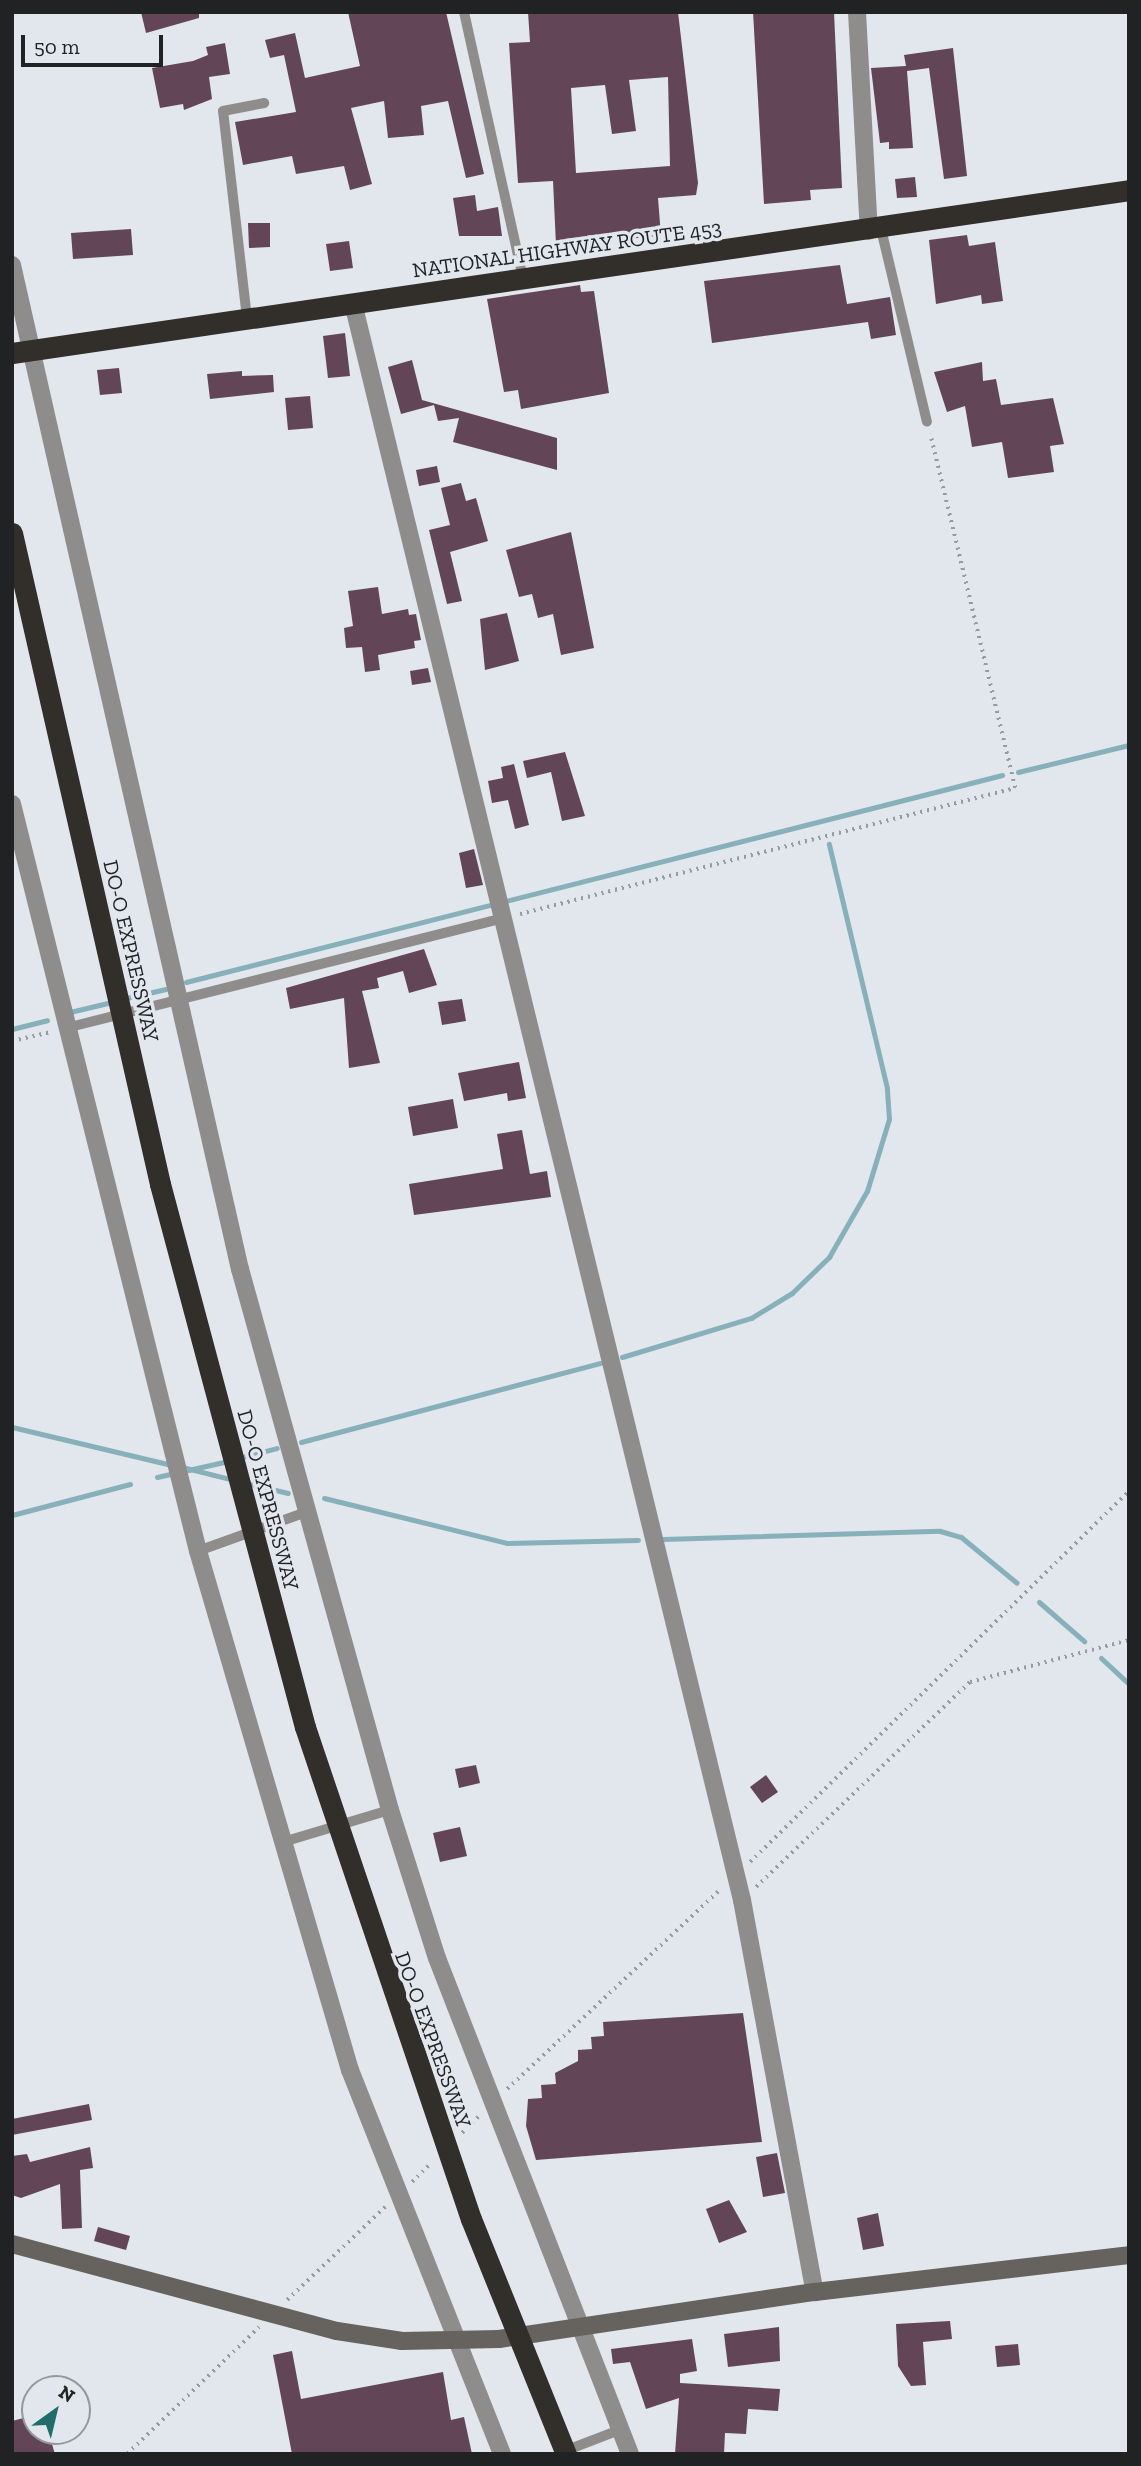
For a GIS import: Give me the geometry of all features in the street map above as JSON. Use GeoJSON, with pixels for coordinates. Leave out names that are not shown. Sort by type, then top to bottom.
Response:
{"type":"FeatureCollection","features":[{"type":"Feature","properties":{"kind":"highway","name":"NATIONAL HIGHWAY ROUTE 453"},"geometry":{"type":"LineString","coordinates":[[21,351],[875,230],[1129,190]]}},
{"type":"Feature","properties":{"kind":"highway","name":"DO-O EXPRESSWAY"},"geometry":{"type":"LineString","coordinates":[[12,533],[160,1184],[301,1713],[406,2038],[505,2308],[566,2454]]}},
{"type":"Feature","properties":{"kind":"street"},"geometry":{"type":"LineString","coordinates":[[857,12],[875,230]]}},
{"type":"Feature","properties":{"kind":"street"},"geometry":{"type":"LineString","coordinates":[[12,265],[21,351],[179,1000],[240,1269],[390,1810],[492,2104],[576,2329],[630,2454]]}},
{"type":"Feature","properties":{"kind":"street"},"geometry":{"type":"LineString","coordinates":[[353,303],[733,1878],[742,1900],[815,2291]]}},
{"type":"Feature","properties":{"kind":"street"},"geometry":{"type":"LineString","coordinates":[[12,804],[65,1028],[198,1550],[350,2070],[502,2454]]}},
{"type":"Feature","properties":{"kind":"street"},"geometry":{"type":"LineString","coordinates":[[12,2244],[272,2314],[402,2341],[457,2340],[576,2329],[815,2291],[1129,2255]]}},
{"type":"Feature","properties":{"kind":"lane"},"geometry":{"type":"LineString","coordinates":[[464,12],[523,280]]}},
{"type":"Feature","properties":{"kind":"lane"},"geometry":{"type":"LineString","coordinates":[[247,319],[223,111],[264,103]]}},
{"type":"Feature","properties":{"kind":"lane"},"geometry":{"type":"LineString","coordinates":[[875,230],[927,422]]}},
{"type":"Feature","properties":{"kind":"lane"},"geometry":{"type":"LineString","coordinates":[[65,1028],[179,1000],[501,909]]}},
{"type":"Feature","properties":{"kind":"lane"},"geometry":{"type":"LineString","coordinates":[[198,1550],[309,1511]]}},
{"type":"Feature","properties":{"kind":"lane"},"geometry":{"type":"LineString","coordinates":[[283,1842],[390,1810]]}},
{"type":"Feature","properties":{"kind":"lane"},"geometry":{"type":"LineString","coordinates":[[559,2454],[618,2430]]}},
{"type":"Feature","properties":{"kind":"path"},"geometry":{"type":"LineString","coordinates":[[501,909],[1015,788],[927,422]]}},
{"type":"Feature","properties":{"kind":"path"},"geometry":{"type":"LineString","coordinates":[[12,1041],[65,1028]]}},
{"type":"Feature","properties":{"kind":"path"},"geometry":{"type":"LineString","coordinates":[[492,2104],[733,1878],[1129,1491]]}},
{"type":"Feature","properties":{"kind":"path"},"geometry":{"type":"LineString","coordinates":[[742,1900],[970,1682],[1129,1640]]}},
{"type":"Feature","properties":{"kind":"path"},"geometry":{"type":"LineString","coordinates":[[127,2454],[399,2194]]}},
{"type":"Feature","properties":{"kind":"building"},"geometry":{"type":"Polygon","coordinates":[[[141,12],[199,12],[199,18],[146,33],[141,12]]]}},
{"type":"Feature","properties":{"kind":"building"},"geometry":{"type":"Polygon","coordinates":[[[348,12],[446,12],[484,174],[466,178],[448,101],[421,106],[424,135],[388,138],[384,101],[351,108],[372,184],[350,190],[344,166],[296,174],[292,156],[243,165],[235,122],[296,112],[284,55],[270,58],[265,40],[295,33],[305,78],[360,66],[348,12]]]}},
{"type":"Feature","properties":{"kind":"building"},"geometry":{"type":"Polygon","coordinates":[[[528,12],[678,12],[698,183],[696,195],[658,198],[661,236],[556,245],[553,181],[518,183],[509,43],[530,42],[528,12]],[[668,77],[629,80],[636,131],[612,134],[605,85],[571,88],[576,173],[670,166],[668,77]]]}},
{"type":"Feature","properties":{"kind":"building"},"geometry":{"type":"Polygon","coordinates":[[[753,12],[834,12],[842,188],[810,190],[811,200],[764,204],[753,12]]]}},
{"type":"Feature","properties":{"kind":"building"},"geometry":{"type":"Polygon","coordinates":[[[225,43],[230,74],[209,77],[212,99],[184,110],[183,104],[160,108],[152,68],[193,61],[208,55],[206,47],[225,43]]]}},
{"type":"Feature","properties":{"kind":"building"},"geometry":{"type":"Polygon","coordinates":[[[953,48],[967,176],[944,179],[929,68],[907,71],[913,148],[889,149],[889,142],[880,143],[871,68],[906,66],[904,55],[953,48]]]}},
{"type":"Feature","properties":{"kind":"building"},"geometry":{"type":"Polygon","coordinates":[[[915,177],[917,197],[897,198],[895,179],[915,177]]]}},
{"type":"Feature","properties":{"kind":"building"},"geometry":{"type":"Polygon","coordinates":[[[475,195],[477,211],[498,207],[502,236],[459,236],[453,198],[475,195]]]}},
{"type":"Feature","properties":{"kind":"building"},"geometry":{"type":"Polygon","coordinates":[[[248,223],[270,223],[270,247],[249,248],[248,223]]]}},
{"type":"Feature","properties":{"kind":"building"},"geometry":{"type":"Polygon","coordinates":[[[131,229],[133,255],[73,259],[71,233],[131,229]]]}},
{"type":"Feature","properties":{"kind":"building"},"geometry":{"type":"Polygon","coordinates":[[[967,235],[969,246],[995,242],[1003,301],[982,304],[981,295],[936,304],[929,240],[967,235]]]}},
{"type":"Feature","properties":{"kind":"building"},"geometry":{"type":"Polygon","coordinates":[[[349,241],[353,268],[330,271],[326,244],[349,241]]]}},
{"type":"Feature","properties":{"kind":"building"},"geometry":{"type":"Polygon","coordinates":[[[840,265],[847,304],[890,297],[896,335],[871,339],[868,322],[712,343],[704,281],[840,265]]]}},
{"type":"Feature","properties":{"kind":"building"},"geometry":{"type":"Polygon","coordinates":[[[580,285],[581,292],[594,291],[609,393],[521,409],[518,390],[504,392],[487,299],[580,285]]]}},
{"type":"Feature","properties":{"kind":"building"},"geometry":{"type":"Polygon","coordinates":[[[345,333],[350,376],[328,378],[323,336],[345,333]]]}},
{"type":"Feature","properties":{"kind":"building"},"geometry":{"type":"Polygon","coordinates":[[[412,360],[422,400],[557,438],[557,470],[453,442],[459,418],[438,421],[434,405],[401,414],[388,367],[412,360]]]}},
{"type":"Feature","properties":{"kind":"building"},"geometry":{"type":"Polygon","coordinates":[[[982,362],[983,381],[996,379],[1001,405],[1053,398],[1064,444],[1050,446],[1054,472],[1008,478],[1002,442],[972,447],[965,406],[947,412],[934,372],[982,362]]]}},
{"type":"Feature","properties":{"kind":"building"},"geometry":{"type":"Polygon","coordinates":[[[119,368],[122,393],[100,395],[97,370],[119,368]]]}},
{"type":"Feature","properties":{"kind":"building"},"geometry":{"type":"Polygon","coordinates":[[[242,371],[242,376],[273,375],[274,392],[210,399],[207,374],[242,371]]]}},
{"type":"Feature","properties":{"kind":"building"},"geometry":{"type":"Polygon","coordinates":[[[310,396],[313,428],[288,430],[285,398],[310,396]]]}},
{"type":"Feature","properties":{"kind":"building"},"geometry":{"type":"Polygon","coordinates":[[[437,466],[440,482],[419,486],[416,470],[437,466]]]}},
{"type":"Feature","properties":{"kind":"building"},"geometry":{"type":"Polygon","coordinates":[[[461,483],[466,501],[476,498],[488,541],[450,552],[462,601],[447,604],[429,530],[450,525],[441,488],[461,483]]]}},
{"type":"Feature","properties":{"kind":"building"},"geometry":{"type":"Polygon","coordinates":[[[571,532],[594,648],[561,655],[553,614],[538,618],[532,594],[519,597],[506,550],[571,532]]]}},
{"type":"Feature","properties":{"kind":"building"},"geometry":{"type":"Polygon","coordinates":[[[378,587],[382,614],[408,609],[409,615],[416,614],[421,640],[414,641],[415,648],[378,655],[380,670],[365,672],[362,647],[346,648],[344,628],[353,626],[348,591],[378,587]]]}},
{"type":"Feature","properties":{"kind":"building"},"geometry":{"type":"Polygon","coordinates":[[[507,613],[519,661],[485,670],[480,619],[507,613]]]}},
{"type":"Feature","properties":{"kind":"building"},"geometry":{"type":"Polygon","coordinates":[[[428,668],[431,682],[412,685],[410,671],[428,668]]]}},
{"type":"Feature","properties":{"kind":"building"},"geometry":{"type":"Polygon","coordinates":[[[565,752],[585,816],[562,821],[551,772],[527,778],[523,761],[565,752]]]}},
{"type":"Feature","properties":{"kind":"building"},"geometry":{"type":"Polygon","coordinates":[[[514,764],[529,825],[515,829],[508,800],[492,803],[488,781],[503,778],[501,767],[514,764]]]}},
{"type":"Feature","properties":{"kind":"building"},"geometry":{"type":"Polygon","coordinates":[[[474,849],[483,885],[466,888],[459,853],[474,849]]]}},
{"type":"Feature","properties":{"kind":"building"},"geometry":{"type":"Polygon","coordinates":[[[424,949],[437,985],[409,993],[403,971],[377,978],[379,988],[362,991],[380,1063],[349,1068],[344,998],[290,1009],[286,988],[424,949]]]}},
{"type":"Feature","properties":{"kind":"building"},"geometry":{"type":"Polygon","coordinates":[[[462,999],[466,1021],[442,1025],[438,1002],[462,999]]]}},
{"type":"Feature","properties":{"kind":"building"},"geometry":{"type":"Polygon","coordinates":[[[519,1062],[526,1098],[508,1101],[507,1093],[464,1101],[458,1073],[519,1062]]]}},
{"type":"Feature","properties":{"kind":"building"},"geometry":{"type":"Polygon","coordinates":[[[453,1099],[458,1128],[413,1136],[408,1107],[453,1099]]]}},
{"type":"Feature","properties":{"kind":"building"},"geometry":{"type":"Polygon","coordinates":[[[522,1130],[530,1174],[547,1171],[551,1197],[414,1215],[409,1184],[503,1169],[497,1134],[522,1130]]]}},
{"type":"Feature","properties":{"kind":"building"},"geometry":{"type":"Polygon","coordinates":[[[476,1765],[480,1783],[459,1788],[455,1769],[476,1765]]]}},
{"type":"Feature","properties":{"kind":"building"},"geometry":{"type":"Polygon","coordinates":[[[766,1775],[778,1792],[762,1803],[750,1787],[766,1775]]]}},
{"type":"Feature","properties":{"kind":"building"},"geometry":{"type":"Polygon","coordinates":[[[460,1827],[467,1856],[440,1862],[433,1833],[460,1827]]]}},
{"type":"Feature","properties":{"kind":"building"},"geometry":{"type":"Polygon","coordinates":[[[743,2013],[762,2142],[536,2160],[526,2126],[528,2099],[542,2098],[541,2085],[556,2084],[555,2073],[578,2061],[578,2050],[592,2049],[591,2037],[604,2036],[603,2022],[743,2013]]]}},
{"type":"Feature","properties":{"kind":"building"},"geometry":{"type":"Polygon","coordinates":[[[89,2104],[92,2120],[12,2135],[12,2119],[89,2104]]]}},
{"type":"Feature","properties":{"kind":"building"},"geometry":{"type":"Polygon","coordinates":[[[90,2147],[93,2168],[80,2170],[82,2228],[62,2229],[60,2184],[21,2198],[12,2195],[12,2156],[27,2154],[30,2162],[90,2147]]]}},
{"type":"Feature","properties":{"kind":"building"},"geometry":{"type":"Polygon","coordinates":[[[777,2153],[785,2193],[763,2197],[756,2157],[777,2153]]]}},
{"type":"Feature","properties":{"kind":"building"},"geometry":{"type":"Polygon","coordinates":[[[729,2200],[747,2232],[719,2243],[706,2209],[729,2200]]]}},
{"type":"Feature","properties":{"kind":"building"},"geometry":{"type":"Polygon","coordinates":[[[878,2213],[884,2246],[863,2250],[857,2218],[878,2213]]]}},
{"type":"Feature","properties":{"kind":"building"},"geometry":{"type":"Polygon","coordinates":[[[98,2227],[130,2236],[126,2250],[94,2241],[98,2227]]]}},
{"type":"Feature","properties":{"kind":"building"},"geometry":{"type":"Polygon","coordinates":[[[950,2321],[952,2339],[923,2342],[926,2385],[911,2386],[898,2366],[896,2324],[950,2321]]]}},
{"type":"Feature","properties":{"kind":"building"},"geometry":{"type":"Polygon","coordinates":[[[779,2327],[780,2361],[728,2367],[724,2334],[779,2327]]]}},
{"type":"Feature","properties":{"kind":"building"},"geometry":{"type":"Polygon","coordinates":[[[692,2339],[697,2371],[680,2374],[680,2383],[780,2389],[778,2411],[748,2409],[746,2434],[725,2433],[724,2454],[675,2454],[679,2398],[646,2409],[630,2362],[613,2364],[611,2349],[692,2339]]]}},
{"type":"Feature","properties":{"kind":"building"},"geometry":{"type":"Polygon","coordinates":[[[1018,2344],[1020,2365],[997,2367],[995,2346],[1018,2344]]]}},
{"type":"Feature","properties":{"kind":"building"},"geometry":{"type":"Polygon","coordinates":[[[292,2351],[301,2399],[443,2372],[451,2420],[464,2417],[472,2454],[292,2454],[273,2355],[292,2351]]]}},
{"type":"Feature","properties":{"kind":"building"},"geometry":{"type":"Polygon","coordinates":[[[21,2419],[21,2445],[52,2445],[55,2454],[12,2454],[12,2421],[21,2419]]]}},
{"type":"Feature","properties":{"kind":"waterway"},"geometry":{"type":"LineString","coordinates":[[1018,772],[1129,745]]}},
{"type":"Feature","properties":{"kind":"waterway"},"geometry":{"type":"LineString","coordinates":[[186,982],[1002,775]]}},
{"type":"Feature","properties":{"kind":"waterway"},"geometry":{"type":"LineString","coordinates":[[622,1357],[751,1318],[792,1293],[829,1257],[867,1191],[889,1119],[887,1088],[829,844]]}},
{"type":"Feature","properties":{"kind":"waterway"},"geometry":{"type":"LineString","coordinates":[[122,999],[166,989]]}},
{"type":"Feature","properties":{"kind":"waterway"},"geometry":{"type":"LineString","coordinates":[[70,1012],[112,1002]]}},
{"type":"Feature","properties":{"kind":"waterway"},"geometry":{"type":"LineString","coordinates":[[12,1029],[47,1020]]}},
{"type":"Feature","properties":{"kind":"waterway"},"geometry":{"type":"LineString","coordinates":[[301,1442],[601,1363]]}},
{"type":"Feature","properties":{"kind":"waterway"},"geometry":{"type":"LineString","coordinates":[[12,1427],[172,1465]]}},
{"type":"Feature","properties":{"kind":"waterway"},"geometry":{"type":"LineString","coordinates":[[238,1458],[277,1448]]}},
{"type":"Feature","properties":{"kind":"waterway"},"geometry":{"type":"LineString","coordinates":[[157,1477],[228,1461]]}},
{"type":"Feature","properties":{"kind":"waterway"},"geometry":{"type":"LineString","coordinates":[[182,1467],[234,1480]]}},
{"type":"Feature","properties":{"kind":"waterway"},"geometry":{"type":"LineString","coordinates":[[246,1483],[288,1493]]}},
{"type":"Feature","properties":{"kind":"waterway"},"geometry":{"type":"LineString","coordinates":[[12,1515],[130,1484]]}},
{"type":"Feature","properties":{"kind":"waterway"},"geometry":{"type":"LineString","coordinates":[[324,1498],[507,1543],[638,1540]]}},
{"type":"Feature","properties":{"kind":"waterway"},"geometry":{"type":"LineString","coordinates":[[663,1539],[940,1531],[961,1537],[1017,1583]]}},
{"type":"Feature","properties":{"kind":"waterway"},"geometry":{"type":"LineString","coordinates":[[1039,1602],[1084,1641]]}},
{"type":"Feature","properties":{"kind":"waterway"},"geometry":{"type":"LineString","coordinates":[[1101,1658],[1129,1684]]}}]}
